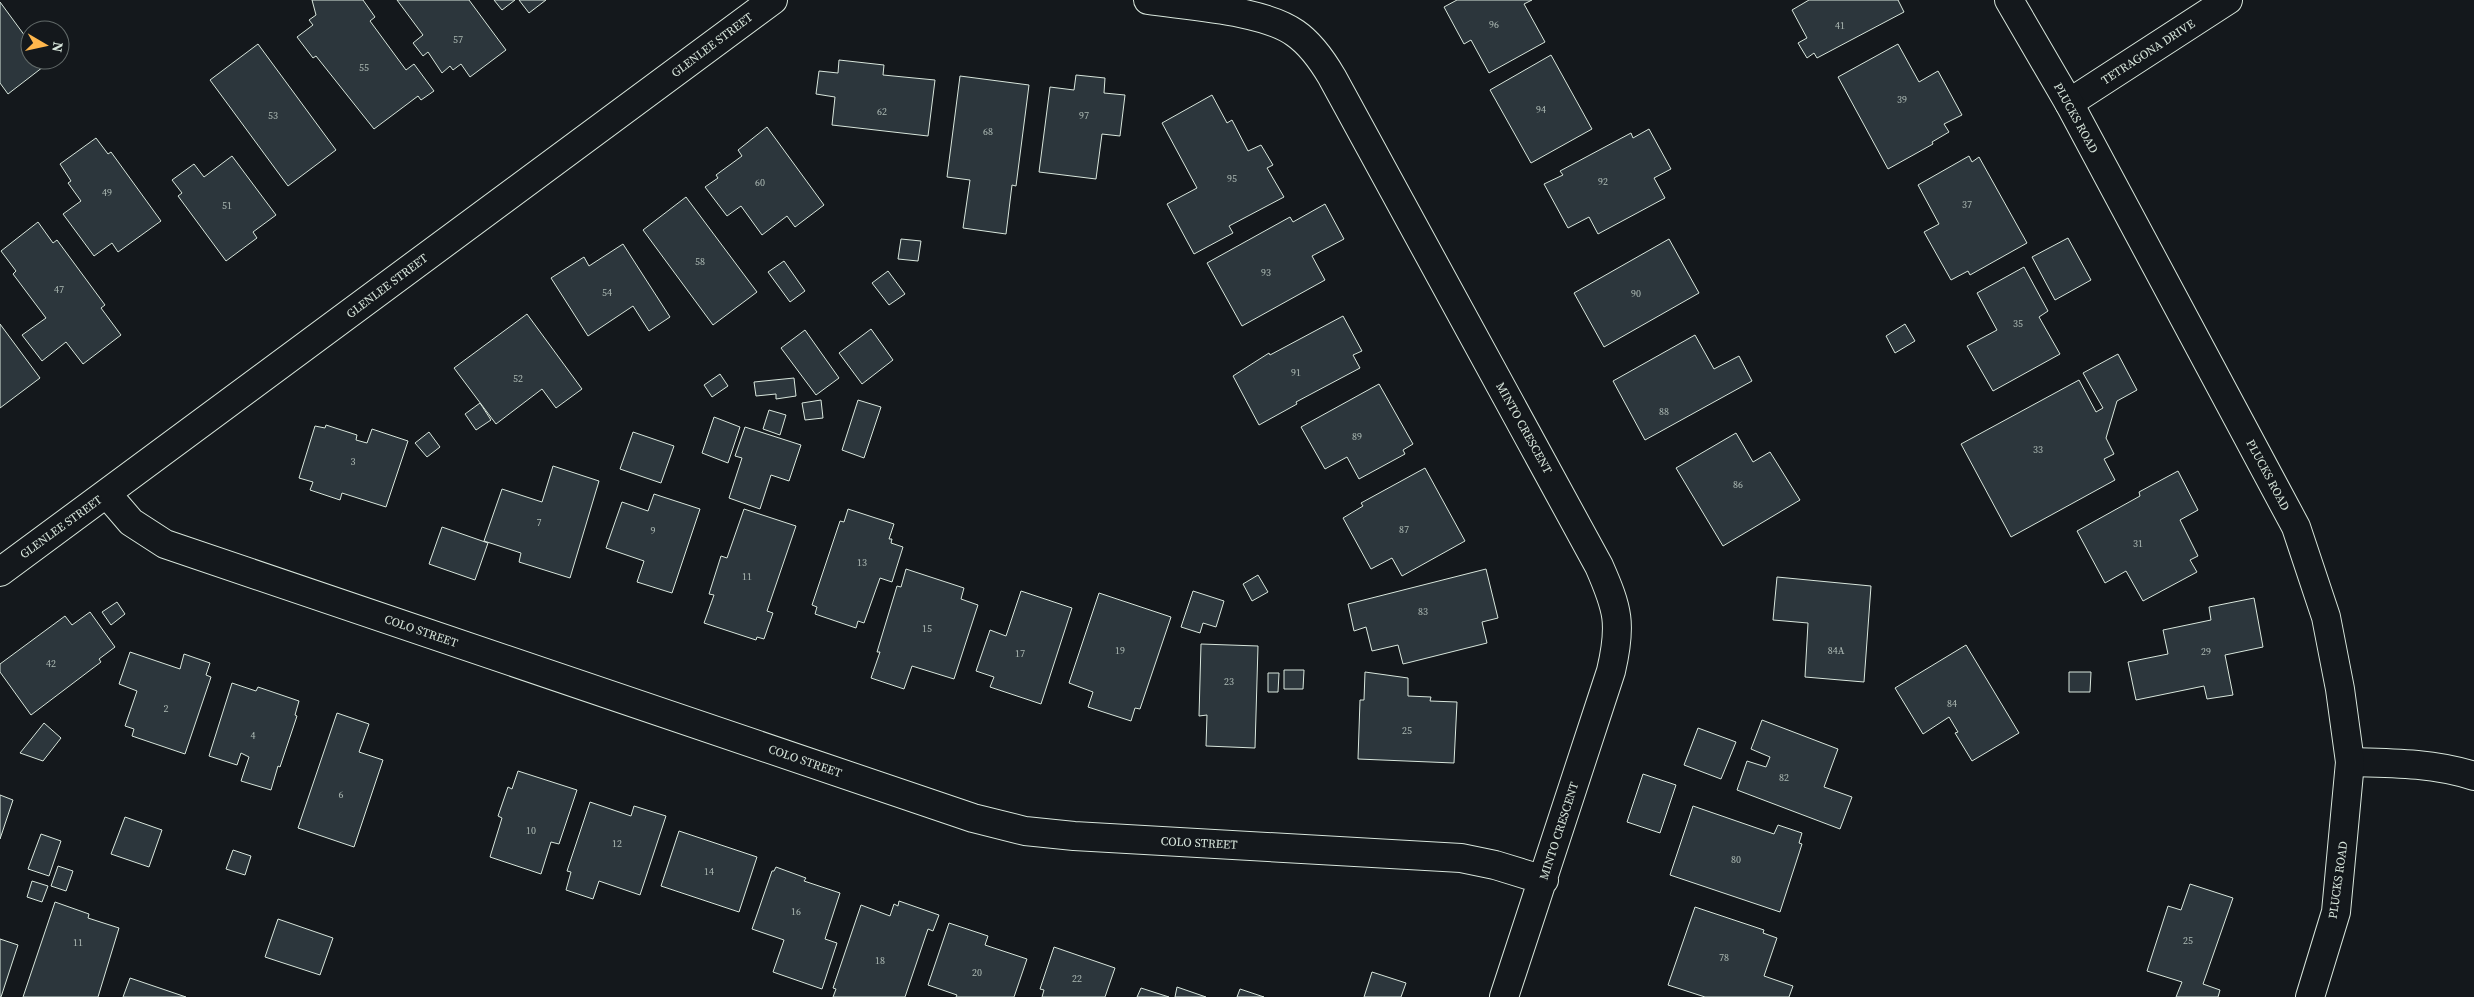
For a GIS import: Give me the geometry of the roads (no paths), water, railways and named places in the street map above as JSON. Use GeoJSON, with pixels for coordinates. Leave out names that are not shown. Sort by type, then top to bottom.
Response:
{"type":"FeatureCollection","features":[{"type":"Feature","properties":{"kind":"street","name":"GLENLEE STREET"},"geometry":{"type":"LineString","coordinates":[[0,572],[773,0]]}},
{"type":"Feature","properties":{"kind":"street","name":"MINTO CRESCENT"},"geometry":{"type":"LineString","coordinates":[[1148,0],[1269,20],[1295,32],[1316,52],[1332,77],[1599,566],[1614,600],[1618,623],[1617,644],[1611,671],[1544,880],[1504,997]]}},
{"type":"Feature","properties":{"kind":"street","name":"PLUCKS ROAD"},"geometry":{"type":"LineString","coordinates":[[2009,0],[2069,103],[2296,528],[2326,617],[2340,689],[2350,762],[2336,912],[2310,997]]}},
{"type":"Feature","properties":{"kind":"street","name":"TETRAGONA DRIVE"},"geometry":{"type":"LineString","coordinates":[[2069,103],[2228,0]]}},
{"type":"Feature","properties":{"kind":"street","name":"COLO STREET"},"geometry":{"type":"LineString","coordinates":[[107,494],[131,522],[165,544],[973,818],[1025,831],[1074,836],[1461,858],[1495,865],[1544,880]]}},
{"type":"Feature","properties":{"kind":"street"},"geometry":{"type":"LineString","coordinates":[[2350,762],[2406,764],[2455,770],[2474,776]]}}]}
